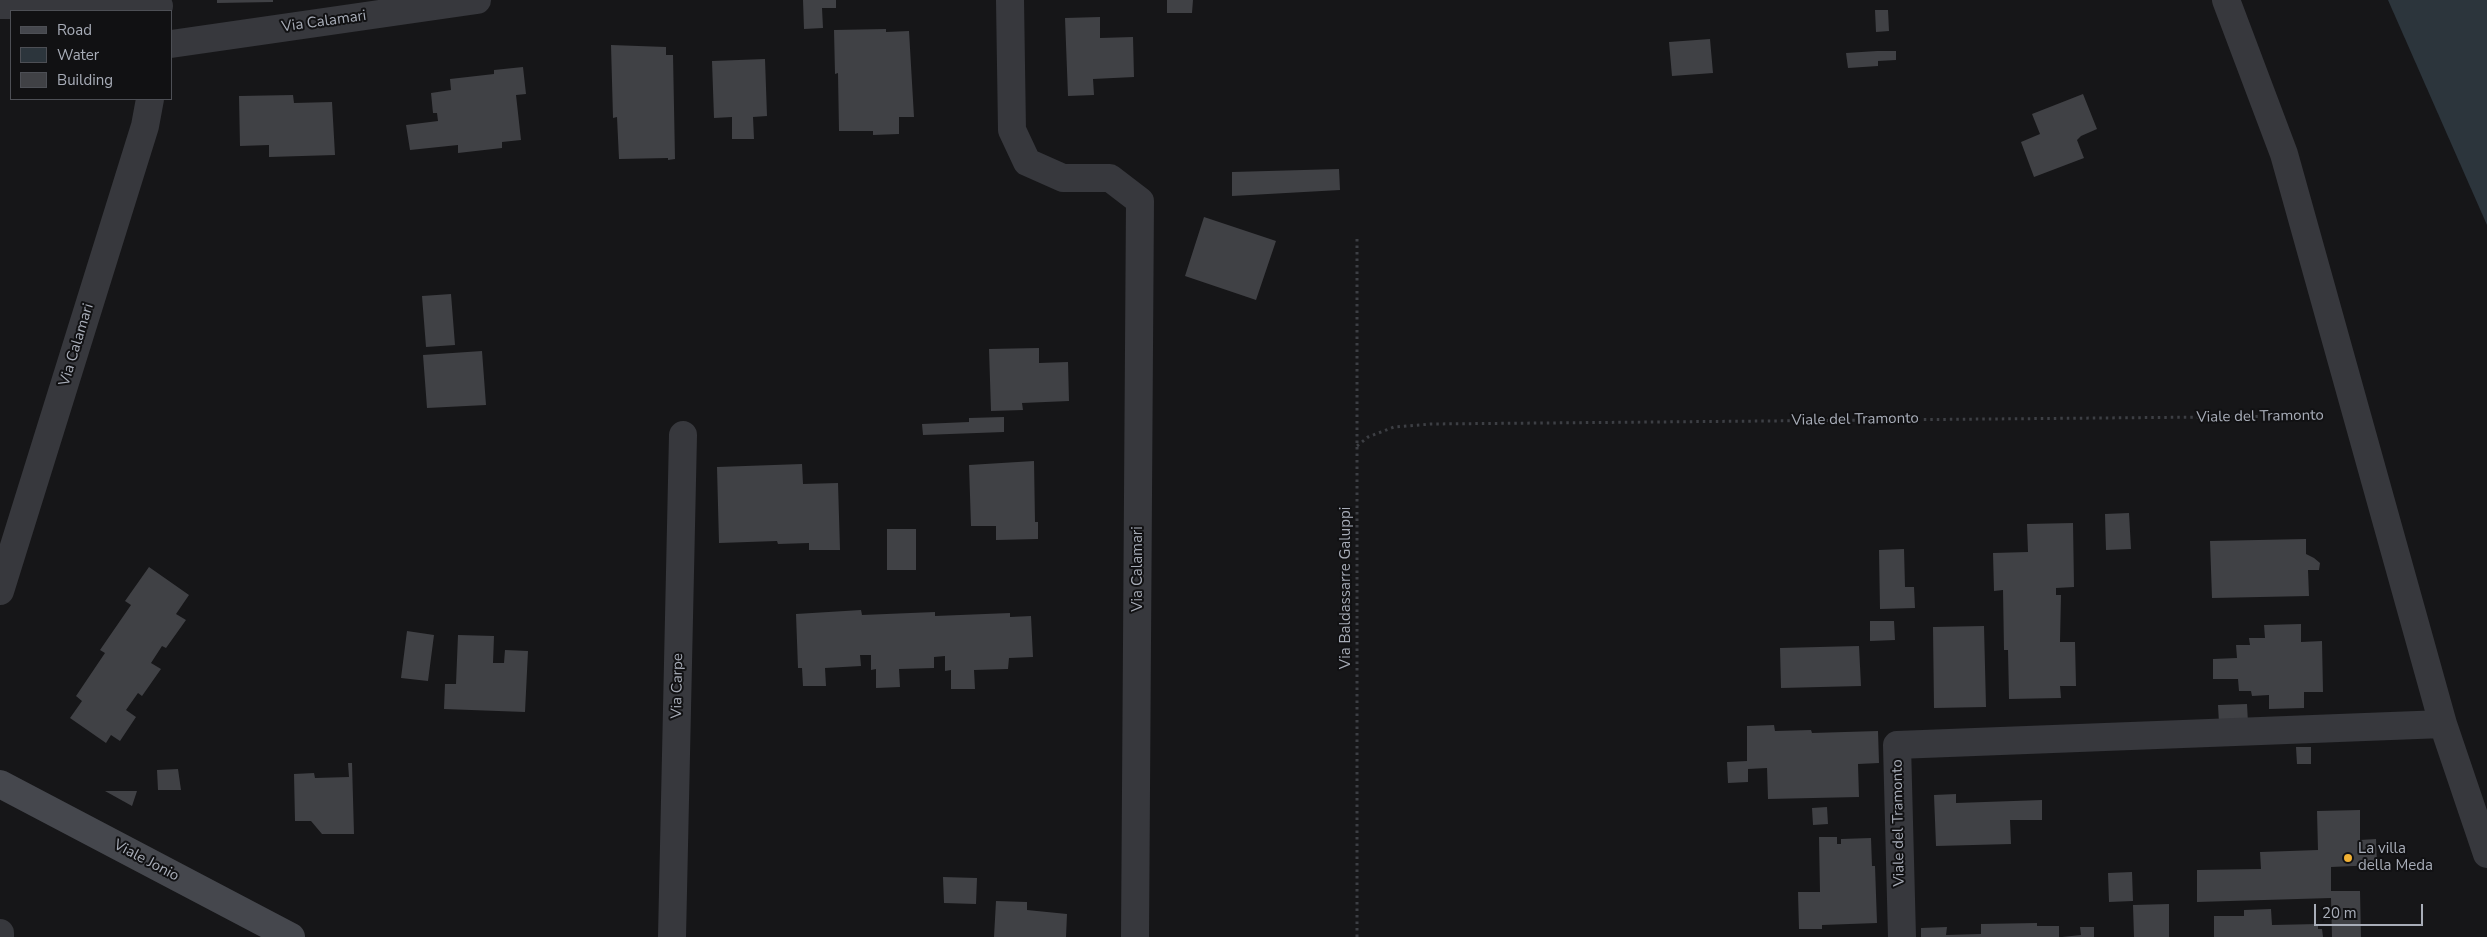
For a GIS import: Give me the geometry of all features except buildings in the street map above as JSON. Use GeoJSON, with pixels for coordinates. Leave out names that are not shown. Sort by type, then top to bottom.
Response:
{"type":"FeatureCollection","features":[{"type":"Feature","properties":{"kind":"street","name":"Via Calamari"},"geometry":{"type":"LineString","coordinates":[[172,44],[477,0]]}},
{"type":"Feature","properties":{"kind":"street","name":"Via Calamari"},"geometry":{"type":"LineString","coordinates":[[1010,0],[1012,130],[1027,162],[1063,178],[1110,178],[1140,200],[1135,937]]}},
{"type":"Feature","properties":{"kind":"street"},"geometry":{"type":"LineString","coordinates":[[2226,0],[2284,154],[2442,724],[2487,854]]}},
{"type":"Feature","properties":{"kind":"street"},"geometry":{"type":"LineString","coordinates":[[0,5],[159,6]]}},
{"type":"Feature","properties":{"kind":"street","name":"Via Calamari"},"geometry":{"type":"LineString","coordinates":[[0,591],[145,126],[150,100]]}},
{"type":"Feature","properties":{"kind":"street","name":"Via Carpe"},"geometry":{"type":"LineString","coordinates":[[672,937],[683,435]]}},
{"type":"Feature","properties":{"kind":"street","name":"Viale del Tramonto"},"geometry":{"type":"LineString","coordinates":[[1902,937],[1897,745],[2442,724]]}},
{"type":"Feature","properties":{"kind":"street","name":"Viale Jonio"},"geometry":{"type":"LineString","coordinates":[[0,784],[291,937]]}},
{"type":"Feature","properties":{"kind":"path","name":"Via Baldassarre Galuppi"},"geometry":{"type":"LineString","coordinates":[[1357,937],[1358,239]]}},
{"type":"Feature","properties":{"kind":"path","name":"Viale del Tramonto"},"geometry":{"type":"LineString","coordinates":[[1358,446],[1368,438],[1394,427],[1431,424],[2357,416]]}},
{"type":"Feature","properties":{"kind":"water"},"geometry":{"type":"Polygon","coordinates":[[[2388,0],[2487,0],[2487,225],[2388,0]]]}},
{"type":"Feature","properties":{"kind":"place","name":"La villa della Meda"},"geometry":{"type":"Point","coordinates":[2348,858]}}]}
